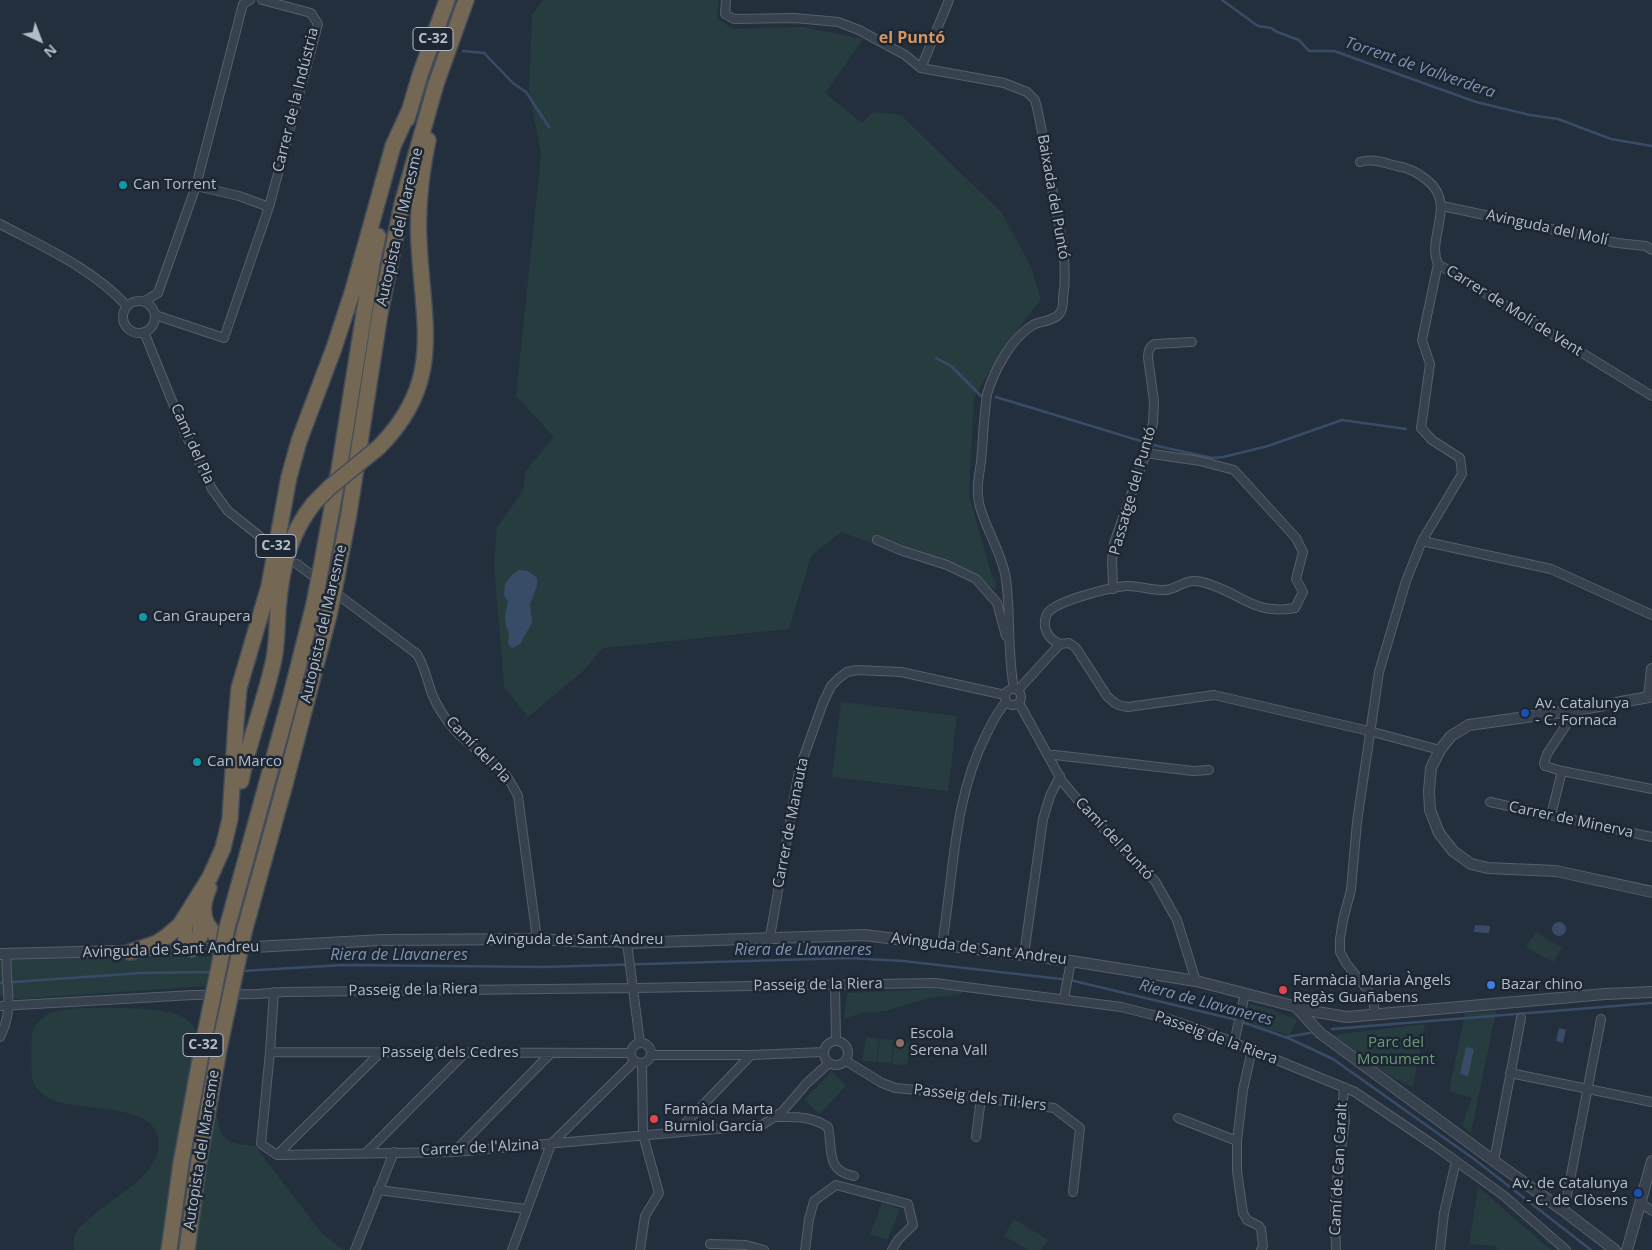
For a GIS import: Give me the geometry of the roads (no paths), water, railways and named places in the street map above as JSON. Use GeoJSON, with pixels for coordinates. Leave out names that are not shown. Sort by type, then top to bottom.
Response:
{"type":"FeatureCollection","features":[{"type":"Feature","properties":{"kind":"highway","name":"Autopista del Maresme"},"geometry":{"type":"LineString","coordinates":[[169,1250],[181,1162],[227,928],[314,604],[339,470],[372,264],[389,187],[420,75],[447,0]]}},
{"type":"Feature","properties":{"kind":"highway","name":"Autopista del Maresme"},"geometry":{"type":"LineString","coordinates":[[187,1250],[199,1160],[220,1044],[244,932],[288,775],[329,615],[349,514],[380,313],[396,232],[436,84],[466,0]]}},
{"type":"Feature","properties":{"kind":"highway","name":"C-32"},"geometry":{"type":"LineString","coordinates":[[192,949],[200,936],[200,913],[204,899],[226,858],[232,840],[246,758],[274,659],[282,572],[288,552],[300,523],[314,503],[393,433],[411,407],[418,390],[423,372],[426,334],[419,241],[420,191],[430,133],[449,72],[458,22]]}},
{"type":"Feature","properties":{"kind":"highway","name":"C-32"},"geometry":{"type":"LineString","coordinates":[[130,952],[166,938],[186,918],[216,863],[228,832],[239,688],[269,586],[289,477],[299,441],[334,348],[353,290],[393,146],[409,111]]}},
{"type":"Feature","properties":{"kind":"highway"},"geometry":{"type":"LineString","coordinates":[[204,899],[204,918],[208,927],[220,940],[236,948]]}},
{"type":"Feature","properties":{"kind":"highway"},"geometry":{"type":"LineString","coordinates":[[186,918],[184,933],[192,949]]}},
{"type":"Feature","properties":{"kind":"street"},"geometry":{"type":"LineString","coordinates":[[145,301],[153,308],[155,315],[152,326],[144,332],[133,332],[126,326],[123,316],[127,306],[135,301],[145,301],[158,293],[196,186],[243,4],[250,0]]}},
{"type":"Feature","properties":{"kind":"street","name":"Carrer de la Indústria"},"geometry":{"type":"LineString","coordinates":[[155,315],[224,338],[270,207],[318,24],[311,14],[262,0]]}},
{"type":"Feature","properties":{"kind":"street","name":"Baixada del Puntó"},"geometry":{"type":"LineString","coordinates":[[726,0],[725,14],[734,19],[816,19],[845,25],[859,30],[905,55],[921,68],[1004,83],[1027,92],[1032,96],[1038,111],[1065,255],[1065,286],[1060,314],[1032,326],[1021,336],[999,364],[990,381],[978,483],[978,496],[983,516],[1000,556],[1005,576],[1009,604],[1008,645],[1016,689]]}},
{"type":"Feature","properties":{"kind":"street"},"geometry":{"type":"LineString","coordinates":[[921,68],[948,0]]}},
{"type":"Feature","properties":{"kind":"street"},"geometry":{"type":"LineString","coordinates":[[1360,162],[1369,159],[1407,168],[1419,173],[1434,186],[1442,206]]}},
{"type":"Feature","properties":{"kind":"street"},"geometry":{"type":"LineString","coordinates":[[196,186],[239,196],[270,207]]}},
{"type":"Feature","properties":{"kind":"street","name":"Avinguda del Molí"},"geometry":{"type":"LineString","coordinates":[[1442,206],[1617,243],[1646,246],[1652,250]]}},
{"type":"Feature","properties":{"kind":"street","name":"Carrer de Molí de Vent"},"geometry":{"type":"LineString","coordinates":[[1442,206],[1435,257],[1438,264],[1652,396]]}},
{"type":"Feature","properties":{"kind":"street"},"geometry":{"type":"LineString","coordinates":[[0,224],[76,264],[114,291],[127,306]]}},
{"type":"Feature","properties":{"kind":"street"},"geometry":{"type":"LineString","coordinates":[[1375,1014],[1373,998],[1346,963],[1340,952],[1343,920],[1350,890],[1369,731],[1379,672],[1406,581],[1422,540],[1462,474],[1460,458],[1432,440],[1421,428],[1430,364],[1422,340],[1438,264]]}},
{"type":"Feature","properties":{"kind":"street","name":"Camí del Pla"},"geometry":{"type":"LineString","coordinates":[[144,332],[185,433],[212,489],[228,511],[263,538]]}},
{"type":"Feature","properties":{"kind":"street","name":"Passatge del Puntó"},"geometry":{"type":"LineString","coordinates":[[1114,589],[1112,560],[1114,543],[1146,453],[1154,416],[1148,358],[1149,350],[1155,344],[1192,342]]}},
{"type":"Feature","properties":{"kind":"street"},"geometry":{"type":"LineString","coordinates":[[1146,453],[1200,461],[1234,470],[1296,538],[1303,552],[1296,579],[1303,592],[1295,608],[1281,610],[1257,607],[1223,590],[1202,582],[1190,581],[1181,583],[1169,590],[1142,586],[1125,586],[1056,605],[1048,612],[1044,622],[1048,635],[1053,641],[1060,644],[1069,643],[1076,648],[1107,696],[1120,706],[1128,707],[1214,695],[1369,731],[1440,750]]}},
{"type":"Feature","properties":{"kind":"street"},"geometry":{"type":"LineString","coordinates":[[877,540],[900,550],[947,565],[976,579],[997,603],[1008,645]]}},
{"type":"Feature","properties":{"kind":"street"},"geometry":{"type":"LineString","coordinates":[[1422,540],[1551,569],[1652,615]]}},
{"type":"Feature","properties":{"kind":"street","name":"Camí del Pla"},"geometry":{"type":"LineString","coordinates":[[296,564],[417,654],[424,665],[434,698],[451,726],[460,736],[502,771],[511,782],[518,796],[537,939]]}},
{"type":"Feature","properties":{"kind":"street"},"geometry":{"type":"LineString","coordinates":[[942,944],[964,790],[977,752],[1007,692],[1016,689],[1060,644]]}},
{"type":"Feature","properties":{"kind":"street"},"geometry":{"type":"LineString","coordinates":[[1652,669],[1651,698],[1469,724],[1451,736],[1440,750],[1431,768],[1429,790],[1430,810],[1439,833],[1453,852],[1471,864],[1488,868],[1556,871],[1652,892]]}},
{"type":"Feature","properties":{"kind":"street","name":"Carrer de Manauta"},"geometry":{"type":"LineString","coordinates":[[770,936],[799,770],[831,686],[848,672],[857,670],[901,672],[1005,699]]}},
{"type":"Feature","properties":{"kind":"street"},"geometry":{"type":"LineString","coordinates":[[1005,699],[1012,705],[1019,703],[1021,697],[1016,689]]}},
{"type":"Feature","properties":{"kind":"street","name":"Camí del Puntó"},"geometry":{"type":"LineString","coordinates":[[1019,703],[1060,776],[1091,816],[1155,881],[1176,920],[1196,981]]}},
{"type":"Feature","properties":{"kind":"street"},"geometry":{"type":"LineString","coordinates":[[1576,710],[1551,748],[1544,762],[1546,766],[1652,789]]}},
{"type":"Feature","properties":{"kind":"street"},"geometry":{"type":"LineString","coordinates":[[1049,755],[1209,770]]}},
{"type":"Feature","properties":{"kind":"street"},"geometry":{"type":"LineString","coordinates":[[1551,815],[1562,771]]}},
{"type":"Feature","properties":{"kind":"street"},"geometry":{"type":"LineString","coordinates":[[1024,955],[1043,819],[1050,796],[1060,776]]}},
{"type":"Feature","properties":{"kind":"street","name":"Carrer de Minerva"},"geometry":{"type":"LineString","coordinates":[[1490,802],[1652,837]]}},
{"type":"Feature","properties":{"kind":"street","name":"Avinguda de Sant Andreu"},"geometry":{"type":"LineString","coordinates":[[4,954],[130,952],[382,940],[537,939],[590,942],[617,941],[627,943],[770,936],[864,934],[1071,961],[1196,981],[1296,1007],[1347,1017],[1605,994],[1652,992]]}},
{"type":"Feature","properties":{"kind":"street"},"geometry":{"type":"LineString","coordinates":[[627,943],[640,1043]]}},
{"type":"Feature","properties":{"kind":"street"},"geometry":{"type":"LineString","coordinates":[[0,1037],[9,1012],[4,954]]}},
{"type":"Feature","properties":{"kind":"street"},"geometry":{"type":"LineString","coordinates":[[1064,998],[1071,961]]}},
{"type":"Feature","properties":{"kind":"street","name":"Passeig de la Riera"},"geometry":{"type":"LineString","coordinates":[[0,1006],[274,992],[935,983],[1064,998],[1120,1007],[1169,1019],[1252,1049],[1355,1092],[1503,1195],[1566,1250]]}},
{"type":"Feature","properties":{"kind":"street"},"geometry":{"type":"LineString","coordinates":[[834,985],[836,1041]]}},
{"type":"Feature","properties":{"kind":"street"},"geometry":{"type":"LineString","coordinates":[[274,992],[261,1144],[277,1154],[380,1053]]}},
{"type":"Feature","properties":{"kind":"street"},"geometry":{"type":"LineString","coordinates":[[1234,1043],[1245,994]]}},
{"type":"Feature","properties":{"kind":"street"},"geometry":{"type":"LineString","coordinates":[[1296,1007],[1320,1032],[1615,1250]]}},
{"type":"Feature","properties":{"kind":"street"},"geometry":{"type":"LineString","coordinates":[[1494,1161],[1521,1018]]}},
{"type":"Feature","properties":{"kind":"street"},"geometry":{"type":"LineString","coordinates":[[1564,1211],[1601,1019]]}},
{"type":"Feature","properties":{"kind":"street"},"geometry":{"type":"LineString","coordinates":[[836,1041],[845,1045],[848,1055],[846,1060],[837,1066],[828,1062],[824,1052],[829,1044],[836,1041]]}},
{"type":"Feature","properties":{"kind":"street"},"geometry":{"type":"LineString","coordinates":[[640,1250],[645,1216],[659,1193],[644,1135],[638,1062],[631,1053],[633,1046],[640,1043],[647,1045],[651,1054]]}},
{"type":"Feature","properties":{"kind":"street"},"geometry":{"type":"LineString","coordinates":[[1252,1049],[1243,1090],[1237,1141],[1237,1171],[1243,1212],[1247,1220],[1261,1229],[1263,1246],[1261,1250]]}},
{"type":"Feature","properties":{"kind":"street","name":"Passeig dels Cedres"},"geometry":{"type":"LineString","coordinates":[[270,1052],[631,1053]]}},
{"type":"Feature","properties":{"kind":"street"},"geometry":{"type":"LineString","coordinates":[[651,1054],[751,1055],[824,1052]]}},
{"type":"Feature","properties":{"kind":"street"},"geometry":{"type":"LineString","coordinates":[[366,1152],[465,1053]]}},
{"type":"Feature","properties":{"kind":"street"},"geometry":{"type":"LineString","coordinates":[[454,1152],[550,1054]]}},
{"type":"Feature","properties":{"kind":"street"},"geometry":{"type":"LineString","coordinates":[[512,1250],[551,1144],[638,1062],[647,1060],[651,1054]]}},
{"type":"Feature","properties":{"kind":"street"},"geometry":{"type":"LineString","coordinates":[[677,1132],[751,1055]]}},
{"type":"Feature","properties":{"kind":"street","name":"Passeig dels Til·lers"},"geometry":{"type":"LineString","coordinates":[[846,1060],[882,1083],[895,1088],[1054,1108],[1080,1128],[1073,1192]]}},
{"type":"Feature","properties":{"kind":"street","name":"Carrer de l'Alzina"},"geometry":{"type":"LineString","coordinates":[[277,1154],[454,1152],[762,1125],[782,1112],[807,1082],[828,1062]]}},
{"type":"Feature","properties":{"kind":"street"},"geometry":{"type":"LineString","coordinates":[[1510,1073],[1652,1102]]}},
{"type":"Feature","properties":{"kind":"street","name":"Camí de Can Caralt"},"geometry":{"type":"LineString","coordinates":[[1336,1250],[1335,1216],[1338,1170],[1345,1121],[1344,1087]]}},
{"type":"Feature","properties":{"kind":"street"},"geometry":{"type":"LineString","coordinates":[[976,1137],[981,1098]]}},
{"type":"Feature","properties":{"kind":"street"},"geometry":{"type":"LineString","coordinates":[[774,1118],[796,1117],[815,1120],[828,1127],[831,1143],[830,1155],[835,1167],[845,1175],[854,1176]]}},
{"type":"Feature","properties":{"kind":"street"},"geometry":{"type":"LineString","coordinates":[[1178,1118],[1237,1141]]}},
{"type":"Feature","properties":{"kind":"street"},"geometry":{"type":"LineString","coordinates":[[355,1250],[394,1152]]}},
{"type":"Feature","properties":{"kind":"street"},"geometry":{"type":"LineString","coordinates":[[1440,1250],[1444,1213],[1456,1161]]}},
{"type":"Feature","properties":{"kind":"street"},"geometry":{"type":"LineString","coordinates":[[1627,1250],[1652,1161]]}},
{"type":"Feature","properties":{"kind":"street"},"geometry":{"type":"LineString","coordinates":[[804,1250],[814,1202],[836,1185],[908,1204],[913,1225],[898,1240],[892,1250]]}},
{"type":"Feature","properties":{"kind":"street"},"geometry":{"type":"LineString","coordinates":[[378,1190],[526,1209]]}},
{"type":"Feature","properties":{"kind":"street"},"geometry":{"type":"LineString","coordinates":[[1641,1202],[1652,1212]]}},
{"type":"Feature","properties":{"kind":"street"},"geometry":{"type":"LineString","coordinates":[[710,1244],[746,1245],[764,1250]]}},
{"type":"Feature","properties":{"kind":"water"},"geometry":{"type":"Polygon","coordinates":[[[519,570],[528,571],[537,578],[537,586],[530,604],[532,623],[520,644],[512,648],[508,644],[509,633],[505,616],[508,602],[504,595],[505,584],[519,570]]]}},
{"type":"Feature","properties":{"kind":"water"},"geometry":{"type":"Polygon","coordinates":[[[1556,922],[1562,922],[1566,929],[1562,936],[1556,936],[1552,932],[1552,926],[1556,922]]]}},
{"type":"Feature","properties":{"kind":"water"},"geometry":{"type":"Polygon","coordinates":[[[1475,925],[1490,926],[1489,933],[1474,932],[1475,925]]]}},
{"type":"Feature","properties":{"kind":"water"},"geometry":{"type":"Polygon","coordinates":[[[1559,1028],[1566,1030],[1563,1043],[1556,1041],[1559,1028]]]}},
{"type":"Feature","properties":{"kind":"water"},"geometry":{"type":"Polygon","coordinates":[[[1466,1047],[1474,1049],[1468,1076],[1460,1074],[1466,1047]]]}},
{"type":"Feature","properties":{"kind":"waterway","name":"Torrent de Vallverdera"},"geometry":{"type":"LineString","coordinates":[[1222,0],[1258,26],[1271,28],[1299,40],[1309,51],[1334,51],[1476,102],[1530,115],[1558,119],[1611,139],[1652,146]]}},
{"type":"Feature","properties":{"kind":"waterway"},"geometry":{"type":"LineString","coordinates":[[463,51],[484,53],[513,83],[526,92],[549,127]]}},
{"type":"Feature","properties":{"kind":"waterway"},"geometry":{"type":"LineString","coordinates":[[936,358],[951,366],[981,396]]}},
{"type":"Feature","properties":{"kind":"waterway"},"geometry":{"type":"LineString","coordinates":[[996,397],[1144,442]]}},
{"type":"Feature","properties":{"kind":"waterway"},"geometry":{"type":"LineString","coordinates":[[1153,445],[1212,458],[1268,446],[1342,420],[1406,429]]}},
{"type":"Feature","properties":{"kind":"waterway","name":"Riera de Llavaneres"},"geometry":{"type":"LineString","coordinates":[[242,971],[343,965],[544,967],[849,958],[903,961],[1070,980],[1233,1019],[1288,1038],[1333,1059],[1474,1159],[1591,1250]]}},
{"type":"Feature","properties":{"kind":"waterway","name":"Riera de Llavaneres"},"geometry":{"type":"LineString","coordinates":[[0,983],[141,973],[211,972]]}},
{"type":"Feature","properties":{"kind":"waterway"},"geometry":{"type":"LineString","coordinates":[[1332,1029],[1652,1003]]}},
{"type":"Feature","properties":{"kind":"waterway"},"geometry":{"type":"LineString","coordinates":[[1286,1037],[1310,1033]]}},
{"type":"Feature","properties":{"kind":"place","name":"Can Torrent"},"geometry":{"type":"Point","coordinates":[123,185]}},
{"type":"Feature","properties":{"kind":"place","name":"Can Graupera"},"geometry":{"type":"Point","coordinates":[143,617]}},
{"type":"Feature","properties":{"kind":"place","name":"Av. Catalunya - C. Fornaca"},"geometry":{"type":"Point","coordinates":[1525,713]}},
{"type":"Feature","properties":{"kind":"place","name":"Can Marco"},"geometry":{"type":"Point","coordinates":[197,762]}},
{"type":"Feature","properties":{"kind":"place","name":"Bazar chino"},"geometry":{"type":"Point","coordinates":[1491,985]}},
{"type":"Feature","properties":{"kind":"place","name":"Farmàcia Maria Àngels Regàs Guañabens"},"geometry":{"type":"Point","coordinates":[1283,990]}},
{"type":"Feature","properties":{"kind":"place","name":"Escola Serena Vall"},"geometry":{"type":"Point","coordinates":[900,1043]}},
{"type":"Feature","properties":{"kind":"place","name":"Farmàcia Marta Burniol García"},"geometry":{"type":"Point","coordinates":[654,1119]}},
{"type":"Feature","properties":{"kind":"place","name":"Av. de Catalunya - C. de Clòsens"},"geometry":{"type":"Point","coordinates":[1638,1193]}},
{"type":"Feature","properties":{"kind":"district","name":"el Puntó"},"geometry":{"type":"Point","coordinates":[912,38]}},
{"type":"Feature","properties":{"kind":"park label","name":"Parc del Monument"},"geometry":{"type":"Point","coordinates":[1396,1052]}}]}
